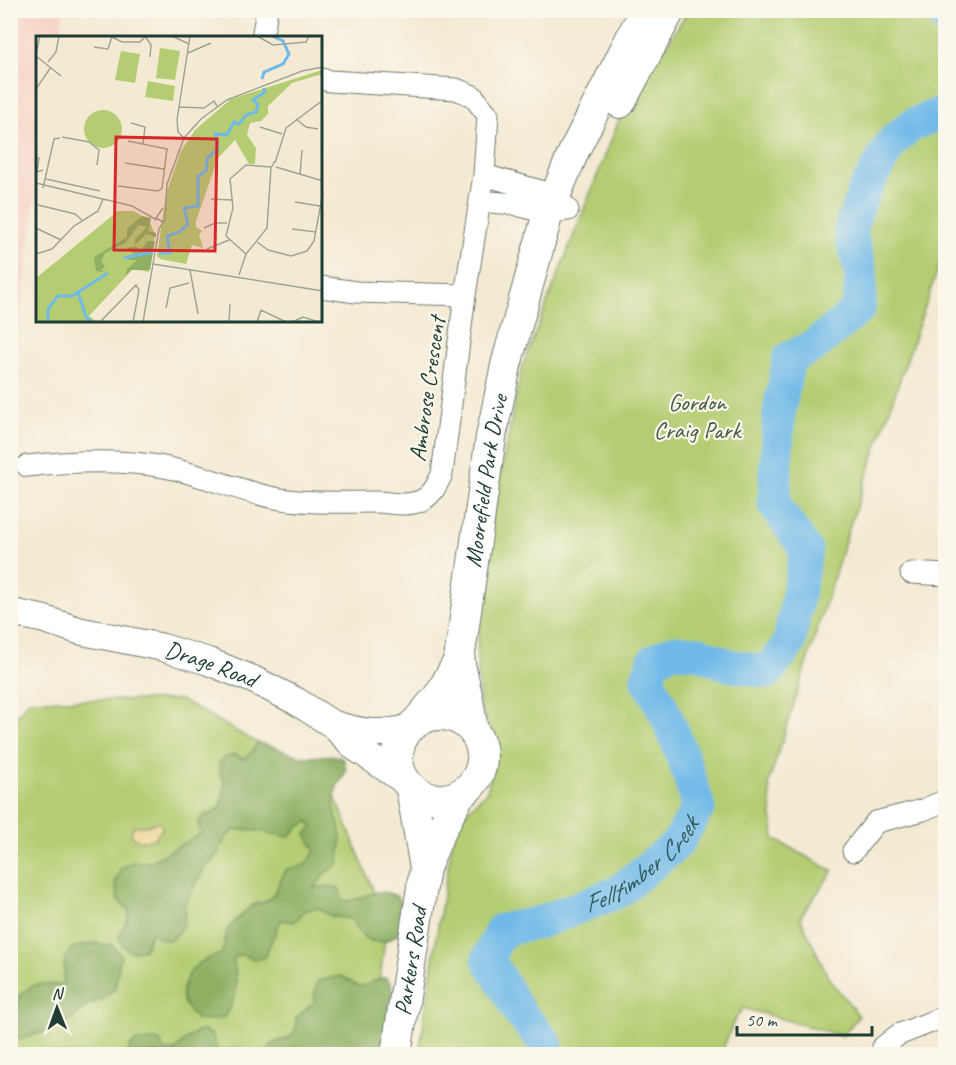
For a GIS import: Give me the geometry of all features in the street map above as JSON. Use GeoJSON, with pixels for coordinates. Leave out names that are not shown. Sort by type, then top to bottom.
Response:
{"type":"FeatureCollection","features":[{"type":"Feature","properties":{"kind":"main road","name":"Moorefield Park Drive"},"geometry":{"type":"LineString","coordinates":[[459,660],[491,437],[522,305],[538,280],[557,206],[584,174],[661,11]]}},
{"type":"Feature","properties":{"kind":"main road"},"geometry":{"type":"LineString","coordinates":[[413,725],[432,715],[448,715],[462,721],[473,731],[482,753],[481,765],[474,782],[460,794],[435,799],[422,795],[408,784],[397,760],[401,738],[440,694],[459,660]]}},
{"type":"Feature","properties":{"kind":"main road"},"geometry":{"type":"LineString","coordinates":[[459,660],[473,731]]}},
{"type":"Feature","properties":{"kind":"main road","name":"Parkers Road"},"geometry":{"type":"LineString","coordinates":[[408,784],[425,868]]}},
{"type":"Feature","properties":{"kind":"main road","name":"Parkers Road"},"geometry":{"type":"LineString","coordinates":[[396,1054],[425,868],[439,834],[460,794]]}},
{"type":"Feature","properties":{"kind":"street"},"geometry":{"type":"LineString","coordinates":[[262,36],[267,10]]}},
{"type":"Feature","properties":{"kind":"street","name":"Ambrose Crescent"},"geometry":{"type":"LineString","coordinates":[[27,466],[116,462],[165,468],[272,497],[407,505],[427,497],[435,489],[442,474],[465,295],[484,175],[489,121],[483,106],[473,96],[456,89],[322,79]]}},
{"type":"Feature","properties":{"kind":"street"},"geometry":{"type":"LineString","coordinates":[[484,175],[557,206]]}},
{"type":"Feature","properties":{"kind":"street"},"geometry":{"type":"LineString","coordinates":[[480,201],[557,206]]}},
{"type":"Feature","properties":{"kind":"street"},"geometry":{"type":"LineString","coordinates":[[322,287],[356,292],[465,295]]}},
{"type":"Feature","properties":{"kind":"street"},"geometry":{"type":"LineString","coordinates":[[911,573],[945,575]]}},
{"type":"Feature","properties":{"kind":"street","name":"Drage Road"},"geometry":{"type":"LineString","coordinates":[[10,612],[43,619],[80,631],[161,647],[207,661],[252,679],[296,701],[332,724],[355,747],[408,784]]}},
{"type":"Feature","properties":{"kind":"street","name":"Drage Road"},"geometry":{"type":"LineString","coordinates":[[10,628],[40,632],[80,631]]}},
{"type":"Feature","properties":{"kind":"street","name":"Drage Road"},"geometry":{"type":"LineString","coordinates":[[332,724],[360,732],[392,732],[413,725]]}},
{"type":"Feature","properties":{"kind":"street"},"geometry":{"type":"LineString","coordinates":[[853,850],[876,822],[923,810],[945,800]]}},
{"type":"Feature","properties":{"kind":"street"},"geometry":{"type":"LineString","coordinates":[[883,1047],[898,1035],[945,1016]]}},
{"type":"Feature","properties":{"kind":"shaded area"},"geometry":{"type":"Polygon","coordinates":[[[11,11],[64,11],[60,36],[36,36],[36,202],[11,378],[11,11]]]}},
{"type":"Feature","properties":{"kind":"green space","name":"Gordon Craig Park"},"geometry":{"type":"Polygon","coordinates":[[[688,11],[945,11],[945,248],[850,525],[769,782],[774,839],[833,871],[800,917],[829,979],[859,1016],[842,1036],[743,1008],[734,1021],[721,1054],[419,1054],[456,822],[487,791],[494,766],[495,738],[480,706],[477,651],[489,531],[522,367],[619,120],[688,11]]]}},
{"type":"Feature","properties":{"kind":"green space"},"geometry":{"type":"Polygon","coordinates":[[[29,700],[181,700],[330,784],[387,924],[370,1054],[11,1054],[10,724],[29,700]]]}},
{"type":"Feature","properties":{"kind":"green space"},"geometry":{"type":"Polygon","coordinates":[[[257,743],[301,756],[330,755],[344,760],[346,772],[334,795],[341,844],[339,862],[314,888],[329,886],[339,888],[343,901],[375,893],[389,893],[398,897],[404,919],[395,936],[378,942],[362,935],[351,919],[330,916],[319,908],[306,910],[294,922],[281,920],[264,958],[254,959],[239,954],[233,960],[236,990],[223,1018],[196,1019],[182,998],[183,987],[191,972],[198,964],[221,954],[229,928],[253,905],[270,898],[287,869],[302,867],[307,862],[315,850],[306,834],[313,827],[309,822],[299,826],[289,837],[252,830],[235,830],[226,837],[219,852],[202,873],[184,904],[185,920],[178,932],[171,940],[163,940],[152,932],[144,949],[132,952],[122,945],[119,936],[128,919],[129,910],[118,900],[115,881],[121,868],[133,862],[151,862],[202,833],[198,824],[204,815],[213,813],[221,807],[225,783],[220,773],[219,763],[224,758],[235,754],[243,759],[252,752],[257,743]]]}},
{"type":"Feature","properties":{"kind":"green space"},"geometry":{"type":"Polygon","coordinates":[[[95,943],[111,945],[121,955],[115,988],[104,998],[87,1005],[69,1021],[47,1031],[11,1042],[11,1011],[19,1008],[19,996],[35,985],[63,985],[65,958],[72,948],[95,943]]]}},
{"type":"Feature","properties":{"kind":"green space"},"geometry":{"type":"Polygon","coordinates":[[[341,976],[358,986],[382,978],[386,978],[391,984],[392,992],[381,1054],[267,1054],[270,1046],[291,1037],[296,1029],[296,1018],[314,1002],[318,981],[341,976]]]}},
{"type":"Feature","properties":{"kind":"green space"},"geometry":{"type":"Polygon","coordinates":[[[202,1030],[212,1035],[217,1050],[243,1049],[246,1054],[128,1054],[135,1042],[144,1040],[160,1041],[164,1051],[174,1051],[190,1036],[202,1030]]]}},
{"type":"Feature","properties":{"kind":"sand"},"geometry":{"type":"Polygon","coordinates":[[[157,822],[161,823],[162,829],[154,839],[144,841],[133,838],[131,835],[133,826],[147,826],[157,822]]]}},
{"type":"Feature","properties":{"kind":"waterway","name":"Felltimber Creek"},"geometry":{"type":"LineString","coordinates":[[943,10],[946,18]]}},
{"type":"Feature","properties":{"kind":"waterway","name":"Felltimber Creek"},"geometry":{"type":"LineString","coordinates":[[547,1054],[546,1044],[519,1012],[488,959],[501,930],[538,923],[618,892],[677,844],[699,807],[670,725],[647,679],[654,660],[672,651],[697,652],[728,665],[768,672],[789,644],[806,550],[774,504],[779,412],[789,358],[814,346],[859,309],[861,273],[850,230],[863,193],[892,142],[912,125],[946,111]]}}]}
